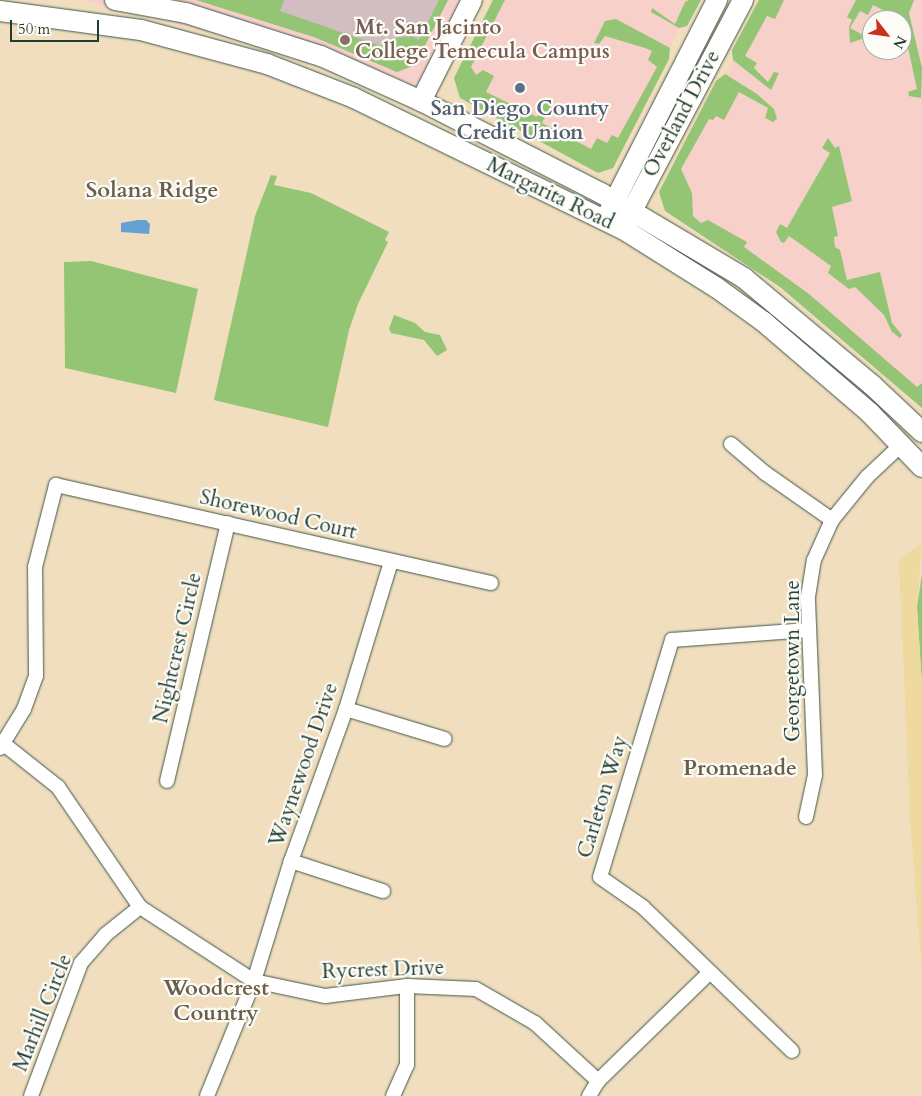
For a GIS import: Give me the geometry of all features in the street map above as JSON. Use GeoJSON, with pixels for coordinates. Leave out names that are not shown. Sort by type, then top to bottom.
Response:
{"type":"FeatureCollection","features":[{"type":"Feature","properties":{"kind":"main road","name":"Margarita Road"},"geometry":{"type":"LineString","coordinates":[[115,0],[186,13],[274,39],[321,56],[421,101],[624,206],[694,246],[750,283],[872,384],[922,432]]}},
{"type":"Feature","properties":{"kind":"main road"},"geometry":{"type":"LineString","coordinates":[[421,101],[472,0]]}},
{"type":"Feature","properties":{"kind":"main road","name":"Overland Drive"},"geometry":{"type":"LineString","coordinates":[[624,206],[718,0]]}},
{"type":"Feature","properties":{"kind":"main road","name":"Overland Drive"},"geometry":{"type":"LineString","coordinates":[[614,224],[743,0]]}},
{"type":"Feature","properties":{"kind":"main road","name":"Margarita Road"},"geometry":{"type":"LineString","coordinates":[[0,11],[141,30],[268,64],[354,98],[614,224],[710,283],[764,322],[870,413],[922,467]]}},
{"type":"Feature","properties":{"kind":"main road"},"geometry":{"type":"LineString","coordinates":[[900,445],[908,442],[922,450]]}},
{"type":"Feature","properties":{"kind":"street"},"geometry":{"type":"LineString","coordinates":[[731,444],[765,473],[832,520]]}},
{"type":"Feature","properties":{"kind":"street","name":"Georgetown Lane"},"geometry":{"type":"LineString","coordinates":[[806,817],[814,774],[808,596],[814,560],[832,520],[867,477],[900,445]]}},
{"type":"Feature","properties":{"kind":"street","name":"Shorewood Court"},"geometry":{"type":"LineString","coordinates":[[1,743],[24,709],[36,676],[35,567],[56,485],[491,583]]}},
{"type":"Feature","properties":{"kind":"street","name":"Nightcrest Circle"},"geometry":{"type":"LineString","coordinates":[[166,782],[228,523]]}},
{"type":"Feature","properties":{"kind":"street","name":"Waynewood Drive"},"geometry":{"type":"LineString","coordinates":[[207,1096],[254,981],[291,861],[346,709],[391,562]]}},
{"type":"Feature","properties":{"kind":"street","name":"Carleton Way"},"geometry":{"type":"LineString","coordinates":[[792,1051],[643,907],[600,877],[672,640],[808,630]]}},
{"type":"Feature","properties":{"kind":"street"},"geometry":{"type":"LineString","coordinates":[[346,709],[445,739]]}},
{"type":"Feature","properties":{"kind":"street","name":"Rycrest Drive"},"geometry":{"type":"LineString","coordinates":[[1,743],[58,787],[140,908],[254,981],[325,996],[406,986],[476,989],[535,1023],[598,1081]]}},
{"type":"Feature","properties":{"kind":"street"},"geometry":{"type":"LineString","coordinates":[[291,861],[383,891]]}},
{"type":"Feature","properties":{"kind":"street","name":"Marhill Circle"},"geometry":{"type":"LineString","coordinates":[[31,1096],[81,963],[105,935],[140,908]]}},
{"type":"Feature","properties":{"kind":"street"},"geometry":{"type":"LineString","coordinates":[[589,1096],[598,1081],[710,972]]}},
{"type":"Feature","properties":{"kind":"street"},"geometry":{"type":"LineString","coordinates":[[393,1096],[407,1066],[406,986]]}},
{"type":"Feature","properties":{"kind":"shaded area","name":"Mt. San Jacinto College Temecula Campus"},"geometry":{"type":"Polygon","coordinates":[[[81,0],[467,0],[427,87],[81,0]]]}},
{"type":"Feature","properties":{"kind":"shaded area"},"geometry":{"type":"Polygon","coordinates":[[[196,0],[448,0],[415,65],[397,72],[314,37],[196,0]]]}},
{"type":"Feature","properties":{"kind":"shaded area"},"geometry":{"type":"Polygon","coordinates":[[[493,0],[701,0],[687,26],[679,29],[668,52],[669,59],[613,168],[598,173],[460,98],[454,78],[493,0]]]}},
{"type":"Feature","properties":{"kind":"shaded area"},"geometry":{"type":"Polygon","coordinates":[[[759,0],[922,0],[922,408],[780,287],[665,211],[659,192],[716,81],[723,78],[733,60],[732,50],[759,0]]]}},
{"type":"Feature","properties":{"kind":"green space"},"geometry":{"type":"Polygon","coordinates":[[[196,0],[284,0],[280,11],[384,47],[388,39],[411,36],[419,40],[439,0],[448,0],[415,65],[397,72],[314,37],[196,0]]]}},
{"type":"Feature","properties":{"kind":"green space"},"geometry":{"type":"Polygon","coordinates":[[[493,0],[505,0],[471,67],[476,75],[483,70],[494,76],[486,92],[537,117],[545,102],[551,105],[542,123],[591,149],[597,138],[607,143],[612,135],[618,138],[657,67],[648,60],[652,51],[645,48],[605,36],[599,44],[594,43],[605,21],[616,19],[670,48],[669,59],[613,168],[598,173],[460,98],[454,78],[493,0]]]}},
{"type":"Feature","properties":{"kind":"green space"},"geometry":{"type":"Polygon","coordinates":[[[701,0],[687,26],[679,28],[651,12],[652,8],[675,24],[685,2],[701,0]]]}},
{"type":"Feature","properties":{"kind":"green space"},"geometry":{"type":"Polygon","coordinates":[[[759,0],[784,0],[775,19],[767,16],[745,56],[757,63],[754,68],[768,82],[774,72],[779,73],[771,90],[733,60],[732,50],[759,0]]]}},
{"type":"Feature","properties":{"kind":"green space"},"geometry":{"type":"Polygon","coordinates":[[[856,0],[914,0],[910,10],[883,10],[873,5],[870,10],[860,11],[850,28],[862,34],[862,39],[850,43],[849,27],[852,20],[847,17],[856,0]]]}},
{"type":"Feature","properties":{"kind":"green space"},"geometry":{"type":"Polygon","coordinates":[[[912,26],[922,68],[921,98],[909,96],[908,92],[917,89],[911,60],[912,26]]]}},
{"type":"Feature","properties":{"kind":"green space"},"geometry":{"type":"Polygon","coordinates":[[[725,74],[757,94],[774,109],[777,119],[773,122],[765,118],[768,108],[739,92],[724,120],[716,116],[713,120],[709,119],[681,169],[692,193],[693,216],[701,223],[708,220],[747,242],[744,247],[809,294],[917,387],[922,383],[922,408],[780,287],[665,211],[659,192],[716,81],[725,74]]]}},
{"type":"Feature","properties":{"kind":"green space"},"geometry":{"type":"Polygon","coordinates":[[[828,138],[835,148],[839,146],[852,201],[832,207],[838,236],[834,237],[835,247],[840,250],[847,280],[880,272],[892,323],[902,335],[900,338],[892,332],[884,315],[855,287],[849,289],[828,273],[831,266],[789,236],[784,243],[781,242],[776,232],[780,224],[787,228],[830,153],[822,148],[828,138]]]}},
{"type":"Feature","properties":{"kind":"green space"},"geometry":{"type":"Polygon","coordinates":[[[271,175],[277,176],[274,185],[311,193],[389,232],[385,240],[388,242],[358,304],[349,330],[328,427],[214,400],[255,216],[271,175]]]}},
{"type":"Feature","properties":{"kind":"green space"},"geometry":{"type":"Polygon","coordinates":[[[91,261],[198,289],[176,393],[65,368],[64,262],[91,261]]]}},
{"type":"Feature","properties":{"kind":"green space"},"geometry":{"type":"Polygon","coordinates":[[[394,315],[415,323],[425,332],[440,335],[447,350],[437,356],[424,340],[391,333],[389,329],[394,315]]]}},
{"type":"Feature","properties":{"kind":"green space"},"geometry":{"type":"Polygon","coordinates":[[[922,574],[922,685],[917,607],[922,574]]]}},
{"type":"Feature","properties":{"kind":"sand"},"geometry":{"type":"Polygon","coordinates":[[[922,542],[917,607],[922,685],[922,976],[910,818],[899,561],[922,542]]]}},
{"type":"Feature","properties":{"kind":"water"},"geometry":{"type":"Polygon","coordinates":[[[146,220],[150,224],[149,234],[121,232],[121,223],[146,220]]]}},
{"type":"Feature","properties":{"kind":"place","name":"Mt. San Jacinto College Temecula Campus"},"geometry":{"type":"Point","coordinates":[345,40]}},
{"type":"Feature","properties":{"kind":"place","name":"San Diego County Credit Union"},"geometry":{"type":"Point","coordinates":[520,88]}},
{"type":"Feature","properties":{"kind":"district","name":"Solana Ridge"},"geometry":{"type":"Point","coordinates":[152,191]}},
{"type":"Feature","properties":{"kind":"district","name":"Promenade"},"geometry":{"type":"Point","coordinates":[740,769]}},
{"type":"Feature","properties":{"kind":"district","name":"Woodcrest Country"},"geometry":{"type":"Point","coordinates":[216,1000]}}]}
